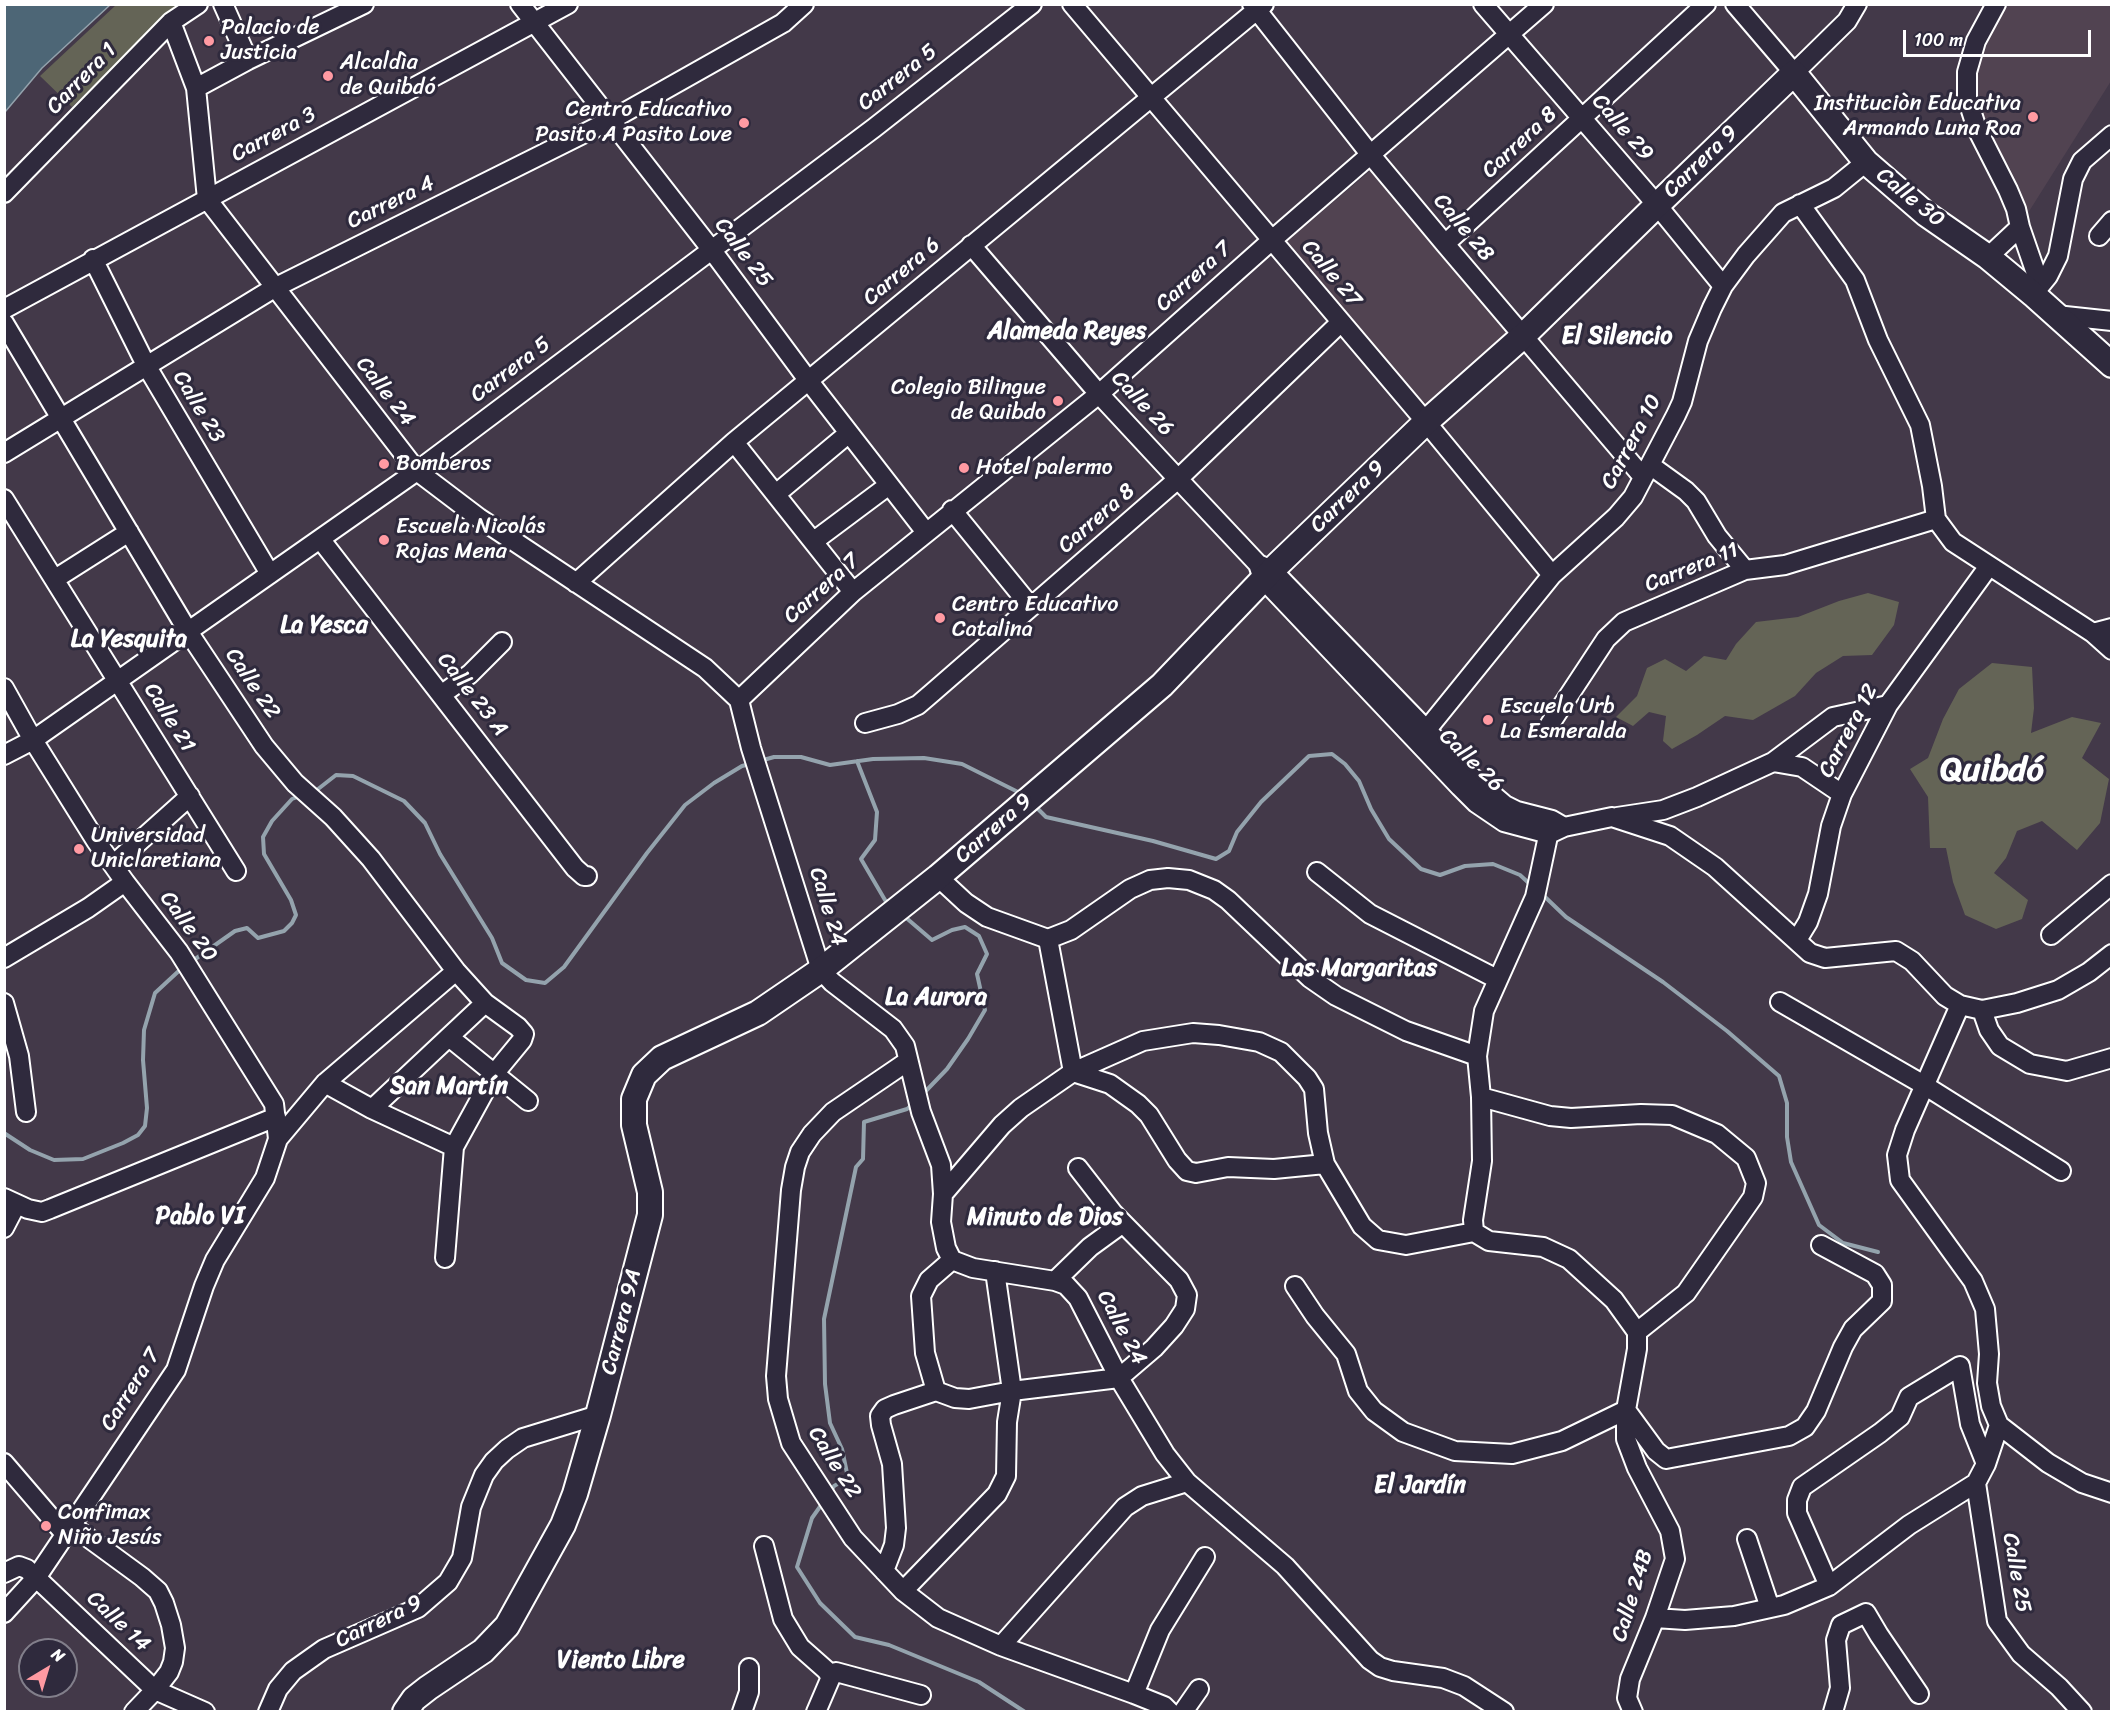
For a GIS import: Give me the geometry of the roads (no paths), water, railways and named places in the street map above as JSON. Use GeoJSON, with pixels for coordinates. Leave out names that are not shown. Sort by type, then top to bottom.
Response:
{"type":"FeatureCollection","features":[{"type":"Feature","properties":{"kind":"main road","name":"Calle 30"},"geometry":{"type":"LineString","coordinates":[[1794,73],[1866,162],[1926,214],[2037,291],[2056,315],[2112,365]]}},
{"type":"Feature","properties":{"kind":"main road","name":"Carrera 9"},"geometry":{"type":"LineString","coordinates":[[821,970],[938,877],[1162,685],[1264,571],[1523,336],[1794,73]]}},
{"type":"Feature","properties":{"kind":"main road","name":"Carrera 9A"},"geometry":{"type":"LineString","coordinates":[[405,1712],[414,1698],[483,1651],[507,1626],[563,1525],[583,1471],[650,1215],[650,1192],[634,1125],[634,1099],[645,1075],[662,1058],[758,1012],[821,970]]}},
{"type":"Feature","properties":{"kind":"street","name":"Carrera 1"},"geometry":{"type":"LineString","coordinates":[[4,193],[171,22],[198,4]]}},
{"type":"Feature","properties":{"kind":"street"},"geometry":{"type":"LineString","coordinates":[[223,4],[248,60]]}},
{"type":"Feature","properties":{"kind":"street"},"geometry":{"type":"LineString","coordinates":[[196,88],[364,4]]}},
{"type":"Feature","properties":{"kind":"street","name":"Calle 25"},"geometry":{"type":"LineString","coordinates":[[520,4],[926,531]]}},
{"type":"Feature","properties":{"kind":"street","name":"Carrera 3"},"geometry":{"type":"LineString","coordinates":[[4,309],[568,4]]}},
{"type":"Feature","properties":{"kind":"street","name":"Carrera 4"},"geometry":{"type":"LineString","coordinates":[[4,453],[274,288],[611,120],[783,23],[804,4]]}},
{"type":"Feature","properties":{"kind":"street","name":"Carrera 5"},"geometry":{"type":"LineString","coordinates":[[4,755],[33,740],[189,633],[417,471],[874,128],[1032,4]]}},
{"type":"Feature","properties":{"kind":"street","name":"Calle 27"},"geometry":{"type":"LineString","coordinates":[[1072,4],[1552,575]]}},
{"type":"Feature","properties":{"kind":"street","name":"Calle 29"},"geometry":{"type":"LineString","coordinates":[[1483,4],[1657,204],[1723,286]]}},
{"type":"Feature","properties":{"kind":"street","name":"Carrera 7"},"geometry":{"type":"LineString","coordinates":[[739,700],[853,592],[952,510],[1099,394],[1370,154],[1544,4]]}},
{"type":"Feature","properties":{"kind":"street","name":"Carrera 8"},"geometry":{"type":"LineString","coordinates":[[1445,244],[1706,4]]}},
{"type":"Feature","properties":{"kind":"street","name":"Calle 30"},"geometry":{"type":"LineString","coordinates":[[1735,4],[1794,73]]}},
{"type":"Feature","properties":{"kind":"street","name":"Carrera 9"},"geometry":{"type":"LineString","coordinates":[[1794,73],[1847,21],[1857,4]]}},
{"type":"Feature","properties":{"kind":"street"},"geometry":{"type":"LineString","coordinates":[[1996,4],[1976,41],[1966,72],[1966,98],[1977,129],[2012,199],[2035,269],[2037,291]]}},
{"type":"Feature","properties":{"kind":"street","name":"Carrera 6"},"geometry":{"type":"LineString","coordinates":[[576,583],[734,442],[1257,6]]}},
{"type":"Feature","properties":{"kind":"street","name":"Calle 28"},"geometry":{"type":"LineString","coordinates":[[1257,6],[1370,154],[1523,336],[1647,471],[1681,486],[1696,501],[1717,536],[1745,570]]}},
{"type":"Feature","properties":{"kind":"street"},"geometry":{"type":"LineString","coordinates":[[171,22],[196,88],[207,199]]}},
{"type":"Feature","properties":{"kind":"street"},"geometry":{"type":"LineString","coordinates":[[2037,291],[2058,256],[2073,179],[2082,161],[2112,135]]}},
{"type":"Feature","properties":{"kind":"street","name":"Carrera 10"},"geometry":{"type":"LineString","coordinates":[[1422,736],[1552,575],[1616,517],[1633,497],[1679,409],[1698,341],[1723,286],[1783,213],[1834,188],[1866,162]]}},
{"type":"Feature","properties":{"kind":"street","name":"Calle 24"},"geometry":{"type":"LineString","coordinates":[[207,199],[417,471],[479,518],[705,668],[739,700],[751,748],[821,970],[832,982],[893,1029],[905,1046],[919,1104],[941,1165],[943,1194],[941,1222],[946,1248],[952,1260],[973,1268],[1055,1281],[1066,1285],[1078,1298],[1119,1378],[1166,1454],[1187,1482],[1285,1566],[1370,1660],[1380,1667],[1393,1671],[1443,1678],[1464,1686],[1504,1712]]}},
{"type":"Feature","properties":{"kind":"street"},"geometry":{"type":"LineString","coordinates":[[1800,204],[1855,280],[1878,340],[1920,425],[1936,519],[1953,542],[2093,633],[2112,650]]}},
{"type":"Feature","properties":{"kind":"street"},"geometry":{"type":"LineString","coordinates":[[2099,236],[2112,221]]}},
{"type":"Feature","properties":{"kind":"street"},"geometry":{"type":"LineString","coordinates":[[1988,257],[2020,227]]}},
{"type":"Feature","properties":{"kind":"street","name":"Calle 26"},"geometry":{"type":"LineString","coordinates":[[971,245],[1099,394],[1422,736],[1460,788],[1504,822],[1555,827]]}},
{"type":"Feature","properties":{"kind":"street","name":"Calle 23"},"geometry":{"type":"LineString","coordinates":[[93,259],[146,365],[270,574]]}},
{"type":"Feature","properties":{"kind":"street"},"geometry":{"type":"LineString","coordinates":[[2056,315],[2112,321]]}},
{"type":"Feature","properties":{"kind":"street","name":"Calle 22"},"geometry":{"type":"LineString","coordinates":[[4,322],[189,633],[264,746],[295,783],[333,817],[371,859],[456,971],[485,1003],[524,1034],[522,1040],[494,1074]]}},
{"type":"Feature","properties":{"kind":"street","name":"Carrera 8"},"geometry":{"type":"LineString","coordinates":[[865,723],[898,714],[918,705],[1178,479],[1340,323]]}},
{"type":"Feature","properties":{"kind":"street"},"geometry":{"type":"LineString","coordinates":[[776,494],[849,433]]}},
{"type":"Feature","properties":{"kind":"street"},"geometry":{"type":"LineString","coordinates":[[734,442],[853,592]]}},
{"type":"Feature","properties":{"kind":"street"},"geometry":{"type":"LineString","coordinates":[[814,541],[889,484]]}},
{"type":"Feature","properties":{"kind":"street","name":"Calle 21"},"geometry":{"type":"LineString","coordinates":[[4,499],[236,871]]}},
{"type":"Feature","properties":{"kind":"street"},"geometry":{"type":"LineString","coordinates":[[952,510],[1031,607]]}},
{"type":"Feature","properties":{"kind":"street","name":"Carrera 11"},"geometry":{"type":"LineString","coordinates":[[1550,724],[1605,639],[1624,622],[1745,570],[1785,565],[1936,519]]}},
{"type":"Feature","properties":{"kind":"street"},"geometry":{"type":"LineString","coordinates":[[55,579],[129,531]]}},
{"type":"Feature","properties":{"kind":"street","name":"Calle 23 A"},"geometry":{"type":"LineString","coordinates":[[321,540],[575,868],[587,876]]}},
{"type":"Feature","properties":{"kind":"street","name":"Carrera 12"},"geometry":{"type":"LineString","coordinates":[[1797,940],[1808,922],[1818,894],[1831,826],[1842,794],[1888,705],[1989,566]]}},
{"type":"Feature","properties":{"kind":"street"},"geometry":{"type":"LineString","coordinates":[[2093,633],[2112,628]]}},
{"type":"Feature","properties":{"kind":"street"},"geometry":{"type":"LineString","coordinates":[[441,695],[470,674],[502,642]]}},
{"type":"Feature","properties":{"kind":"street","name":"Calle 20"},"geometry":{"type":"LineString","coordinates":[[4,688],[33,740],[113,865],[193,972],[274,1104],[278,1139]]}},
{"type":"Feature","properties":{"kind":"street"},"geometry":{"type":"LineString","coordinates":[[1474,1233],[1473,1220],[1482,1161],[1478,1056],[1484,1011],[1535,897],[1555,827],[1663,810],[1773,762],[1833,717],[1888,705]]}},
{"type":"Feature","properties":{"kind":"street"},"geometry":{"type":"LineString","coordinates":[[1773,762],[1802,767],[1842,794]]}},
{"type":"Feature","properties":{"kind":"street"},"geometry":{"type":"LineString","coordinates":[[113,865],[190,796]]}},
{"type":"Feature","properties":{"kind":"street"},"geometry":{"type":"LineString","coordinates":[[1612,817],[1670,836],[1715,867],[1810,952],[1825,958],[1896,951],[1912,961],[1945,996],[1960,1005],[1982,1010],[2018,1003],[2058,990],[2090,972],[2112,954]]}},
{"type":"Feature","properties":{"kind":"street"},"geometry":{"type":"LineString","coordinates":[[1317,872],[1370,914],[1497,979]]}},
{"type":"Feature","properties":{"kind":"street"},"geometry":{"type":"LineString","coordinates":[[938,877],[966,903],[987,917],[1048,939],[1071,930],[1130,890],[1150,880],[1168,878],[1190,880],[1214,890],[1228,900],[1310,978],[1336,996],[1406,1031],[1478,1056]]}},
{"type":"Feature","properties":{"kind":"street"},"geometry":{"type":"LineString","coordinates":[[4,958],[88,908],[125,882]]}},
{"type":"Feature","properties":{"kind":"street"},"geometry":{"type":"LineString","coordinates":[[2051,935],[2112,884]]}},
{"type":"Feature","properties":{"kind":"street"},"geometry":{"type":"LineString","coordinates":[[1048,939],[1073,1072]]}},
{"type":"Feature","properties":{"kind":"street"},"geometry":{"type":"LineString","coordinates":[[278,1139],[325,1083],[456,971]]}},
{"type":"Feature","properties":{"kind":"street"},"geometry":{"type":"LineString","coordinates":[[1780,1002],[1924,1085],[2061,1171]]}},
{"type":"Feature","properties":{"kind":"street"},"geometry":{"type":"LineString","coordinates":[[4,1003],[19,1056],[26,1112]]}},
{"type":"Feature","properties":{"kind":"street"},"geometry":{"type":"LineString","coordinates":[[372,1109],[485,1003]]}},
{"type":"Feature","properties":{"kind":"street"},"geometry":{"type":"LineString","coordinates":[[1960,1005],[1905,1130],[1897,1155],[1900,1180],[1973,1281],[1985,1310],[1989,1354],[1987,1383],[1999,1425],[2048,1464],[2082,1483],[2112,1493]]}},
{"type":"Feature","properties":{"kind":"street"},"geometry":{"type":"LineString","coordinates":[[1982,1010],[1989,1030],[2000,1046],[2030,1064],[2067,1071],[2112,1058]]}},
{"type":"Feature","properties":{"kind":"street"},"geometry":{"type":"LineString","coordinates":[[943,1194],[1002,1125],[1021,1108],[1073,1072],[1143,1041],[1193,1033],[1259,1042],[1281,1052],[1307,1078],[1314,1089],[1318,1133],[1325,1164],[1362,1226],[1378,1240],[1406,1245],[1474,1233],[1489,1241],[1543,1247],[1569,1259],[1614,1300],[1637,1332],[1686,1293],[1753,1197],[1756,1183],[1746,1158],[1717,1134],[1672,1115],[1641,1114],[1571,1118],[1550,1116],[1481,1097]]}},
{"type":"Feature","properties":{"kind":"street"},"geometry":{"type":"LineString","coordinates":[[448,1037],[528,1101]]}},
{"type":"Feature","properties":{"kind":"street","name":"Calle 22"},"geometry":{"type":"LineString","coordinates":[[908,1061],[834,1112],[812,1134],[800,1152],[795,1167],[791,1190],[776,1376],[778,1399],[791,1443],[853,1538],[903,1591],[938,1618],[1000,1646],[1164,1706],[1170,1712]]}},
{"type":"Feature","properties":{"kind":"street"},"geometry":{"type":"LineString","coordinates":[[1073,1072],[1110,1084],[1138,1104],[1149,1115],[1177,1160],[1191,1172],[1228,1167],[1274,1169],[1325,1164]]}},
{"type":"Feature","properties":{"kind":"street"},"geometry":{"type":"LineString","coordinates":[[445,1258],[454,1147],[494,1074]]}},
{"type":"Feature","properties":{"kind":"street"},"geometry":{"type":"LineString","coordinates":[[4,1080],[22,1087]]}},
{"type":"Feature","properties":{"kind":"street"},"geometry":{"type":"LineString","coordinates":[[325,1083],[372,1109],[454,1147]]}},
{"type":"Feature","properties":{"kind":"street"},"geometry":{"type":"LineString","coordinates":[[4,1228],[10,1202],[42,1212],[276,1117]]}},
{"type":"Feature","properties":{"kind":"street","name":"Carrera 7"},"geometry":{"type":"LineString","coordinates":[[8,1600],[36,1578],[176,1370],[207,1278],[215,1260],[265,1178],[278,1139]]}},
{"type":"Feature","properties":{"kind":"street"},"geometry":{"type":"LineString","coordinates":[[884,1571],[894,1545],[896,1528],[892,1464],[880,1425],[880,1416],[885,1410],[936,1391],[955,1398],[969,1399],[1012,1391],[1119,1378],[1154,1348],[1174,1326],[1187,1302],[1185,1288],[1179,1280],[1123,1223],[1078,1168]]}},
{"type":"Feature","properties":{"kind":"street"},"geometry":{"type":"LineString","coordinates":[[1055,1281],[1090,1247],[1123,1223]]}},
{"type":"Feature","properties":{"kind":"street"},"geometry":{"type":"LineString","coordinates":[[1643,1481],[1666,1459],[1789,1436],[1805,1427],[1816,1411],[1853,1329],[1882,1300],[1882,1285],[1875,1274],[1821,1245]]}},
{"type":"Feature","properties":{"kind":"street"},"geometry":{"type":"LineString","coordinates":[[936,1391],[926,1353],[921,1296],[929,1280],[952,1260]]}},
{"type":"Feature","properties":{"kind":"street"},"geometry":{"type":"LineString","coordinates":[[903,1591],[997,1494],[1006,1476],[1007,1422],[1012,1391],[995,1272]]}},
{"type":"Feature","properties":{"kind":"street"},"geometry":{"type":"LineString","coordinates":[[1295,1286],[1315,1316],[1346,1353],[1358,1391],[1374,1411],[1403,1432],[1455,1452],[1512,1454],[1562,1441],[1626,1410],[1656,1451],[1666,1459]]}},
{"type":"Feature","properties":{"kind":"street","name":"Calle 24B"},"geometry":{"type":"LineString","coordinates":[[1630,1705],[1630,1679],[1655,1618],[1675,1559],[1670,1531],[1643,1481],[1626,1439],[1626,1410],[1637,1349],[1637,1332]]}},
{"type":"Feature","properties":{"kind":"street"},"geometry":{"type":"LineString","coordinates":[[1829,1586],[1797,1513],[1797,1500],[1802,1487],[1900,1417],[1909,1397],[1960,1366],[1970,1424],[1986,1464]]}},
{"type":"Feature","properties":{"kind":"street","name":"Carrera 9"},"geometry":{"type":"LineString","coordinates":[[268,1712],[278,1689],[293,1671],[324,1649],[418,1608],[447,1582],[462,1557],[471,1508],[484,1475],[507,1449],[524,1438],[598,1415]]}},
{"type":"Feature","properties":{"kind":"street"},"geometry":{"type":"LineString","coordinates":[[1655,1618],[1685,1620],[1734,1616],[1784,1605],[1829,1586],[1910,1525],[1976,1483],[1986,1464],[1999,1425]]}},
{"type":"Feature","properties":{"kind":"street"},"geometry":{"type":"LineString","coordinates":[[4,1463],[68,1530],[142,1576],[158,1591],[171,1625],[175,1648],[173,1662],[169,1672],[155,1690],[134,1712]]}},
{"type":"Feature","properties":{"kind":"street"},"geometry":{"type":"LineString","coordinates":[[1000,1646],[1125,1507],[1142,1496],[1187,1482]]}},
{"type":"Feature","properties":{"kind":"street","name":"Calle 25"},"geometry":{"type":"LineString","coordinates":[[1976,1483],[1997,1621],[2021,1654],[2060,1687],[2082,1712]]}},
{"type":"Feature","properties":{"kind":"street"},"geometry":{"type":"LineString","coordinates":[[1747,1539],[1770,1608]]}},
{"type":"Feature","properties":{"kind":"street"},"geometry":{"type":"LineString","coordinates":[[764,1546],[783,1619],[800,1647],[828,1672],[831,1680],[816,1712]]}},
{"type":"Feature","properties":{"kind":"street"},"geometry":{"type":"LineString","coordinates":[[1134,1694],[1160,1630],[1205,1557]]}},
{"type":"Feature","properties":{"kind":"street","name":"Calle 14"},"geometry":{"type":"LineString","coordinates":[[4,1573],[22,1566],[27,1569],[155,1690],[205,1712]]}},
{"type":"Feature","properties":{"kind":"street"},"geometry":{"type":"LineString","coordinates":[[1833,1712],[1840,1688],[1836,1640],[1841,1625],[1866,1613],[1919,1694]]}},
{"type":"Feature","properties":{"kind":"street"},"geometry":{"type":"LineString","coordinates":[[742,1712],[748,1692],[749,1668]]}},
{"type":"Feature","properties":{"kind":"street"},"geometry":{"type":"LineString","coordinates":[[828,1672],[836,1672],[921,1695]]}},
{"type":"Feature","properties":{"kind":"street"},"geometry":{"type":"LineString","coordinates":[[1183,1712],[1199,1689]]}},
{"type":"Feature","properties":{"kind":"water"},"geometry":{"type":"Polygon","coordinates":[[[5,4],[110,5],[42,68],[5,112],[5,4]]]}},
{"type":"Feature","properties":{"kind":"waterway"},"geometry":{"type":"LineString","coordinates":[[1034,805],[1046,817],[1153,841],[1216,859],[1229,851],[1237,832],[1261,802],[1309,756],[1332,754],[1345,764],[1359,781],[1371,809],[1389,839],[1421,869],[1440,875],[1465,866],[1493,864],[1520,875],[1532,886]]}},
{"type":"Feature","properties":{"kind":"waterway"},"geometry":{"type":"LineString","coordinates":[[760,761],[774,757],[801,757],[830,765],[873,759],[924,758],[962,764],[1022,794]]}},
{"type":"Feature","properties":{"kind":"waterway"},"geometry":{"type":"LineString","coordinates":[[857,761],[877,812],[875,840],[861,859],[889,904]]}},
{"type":"Feature","properties":{"kind":"waterway"},"geometry":{"type":"LineString","coordinates":[[313,793],[336,775],[353,776],[404,801],[425,823],[440,854],[492,938],[502,963],[526,980],[545,983],[564,967],[685,805],[714,783],[742,766],[750,764]]}},
{"type":"Feature","properties":{"kind":"waterway"},"geometry":{"type":"LineString","coordinates":[[191,962],[235,931],[247,928],[258,938],[284,931],[292,923],[296,915],[291,900],[264,854],[263,837],[272,821],[292,799],[300,796]]}},
{"type":"Feature","properties":{"kind":"waterway"},"geometry":{"type":"LineString","coordinates":[[1543,895],[1566,917],[1663,982],[1727,1031],[1779,1076],[1787,1103],[1787,1137],[1791,1162],[1819,1225],[1843,1243],[1878,1252]]}},
{"type":"Feature","properties":{"kind":"waterway"},"geometry":{"type":"LineString","coordinates":[[904,916],[932,940],[952,930],[965,927],[979,936],[987,954],[977,974],[985,1010],[947,1069],[922,1095]]}},
{"type":"Feature","properties":{"kind":"waterway"},"geometry":{"type":"LineString","coordinates":[[4,1133],[30,1150],[54,1160],[83,1159],[138,1135],[145,1126],[147,1108],[143,1060],[144,1030],[155,993],[182,968]]}},
{"type":"Feature","properties":{"kind":"waterway"},"geometry":{"type":"LineString","coordinates":[[830,1493],[834,1486],[848,1478],[842,1449],[830,1423],[825,1384],[824,1319],[856,1167],[863,1159],[864,1122],[907,1109],[913,1104]]}},
{"type":"Feature","properties":{"kind":"waterway"},"geometry":{"type":"LineString","coordinates":[[824,1501],[812,1518],[797,1567],[820,1603],[855,1637],[889,1645],[979,1682],[1025,1712]]}},
{"type":"Feature","properties":{"kind":"place","name":"Palacio de Justicia"},"geometry":{"type":"Point","coordinates":[209,41]}},
{"type":"Feature","properties":{"kind":"place","name":"Alcaldìa de Quibdó"},"geometry":{"type":"Point","coordinates":[328,76]}},
{"type":"Feature","properties":{"kind":"place","name":"Instituciòn Educativa Armando Luna Roa"},"geometry":{"type":"Point","coordinates":[2033,117]}},
{"type":"Feature","properties":{"kind":"place","name":"Centro Educativo Pasito A Pasito Love"},"geometry":{"type":"Point","coordinates":[744,123]}},
{"type":"Feature","properties":{"kind":"place","name":"Colegio Bilingue de Quibdo"},"geometry":{"type":"Point","coordinates":[1058,401]}},
{"type":"Feature","properties":{"kind":"place","name":"Bomberos"},"geometry":{"type":"Point","coordinates":[384,464]}},
{"type":"Feature","properties":{"kind":"place","name":"Hotel palermo"},"geometry":{"type":"Point","coordinates":[964,468]}},
{"type":"Feature","properties":{"kind":"place","name":"Escuela Nicolás Rojas Mena"},"geometry":{"type":"Point","coordinates":[384,540]}},
{"type":"Feature","properties":{"kind":"place","name":"Centro Educativo Catalina"},"geometry":{"type":"Point","coordinates":[940,618]}},
{"type":"Feature","properties":{"kind":"place","name":"Escuela Urb La Esmeralda"},"geometry":{"type":"Point","coordinates":[1488,720]}},
{"type":"Feature","properties":{"kind":"place","name":"Universidad Uniclaretiana"},"geometry":{"type":"Point","coordinates":[79,849]}},
{"type":"Feature","properties":{"kind":"place","name":"Confimax Niño Jesús"},"geometry":{"type":"Point","coordinates":[46,1526]}},
{"type":"Feature","properties":{"kind":"district","name":"Alameda Reyes"},"geometry":{"type":"Point","coordinates":[1067,332]}},
{"type":"Feature","properties":{"kind":"district","name":"El Silencio"},"geometry":{"type":"Point","coordinates":[1617,337]}},
{"type":"Feature","properties":{"kind":"district","name":"La Yesca"},"geometry":{"type":"Point","coordinates":[324,626]}},
{"type":"Feature","properties":{"kind":"district","name":"La Yesquita"},"geometry":{"type":"Point","coordinates":[129,640]}},
{"type":"Feature","properties":{"kind":"district","name":"Quibdó"},"geometry":{"type":"Point","coordinates":[1992,771]}},
{"type":"Feature","properties":{"kind":"district","name":"Las Margaritas"},"geometry":{"type":"Point","coordinates":[1359,969]}},
{"type":"Feature","properties":{"kind":"district","name":"La Aurora"},"geometry":{"type":"Point","coordinates":[936,998]}},
{"type":"Feature","properties":{"kind":"district","name":"San Martín"},"geometry":{"type":"Point","coordinates":[449,1087]}},
{"type":"Feature","properties":{"kind":"district","name":"Pablo VI"},"geometry":{"type":"Point","coordinates":[200,1217]}},
{"type":"Feature","properties":{"kind":"district","name":"Minuto de Dios"},"geometry":{"type":"Point","coordinates":[1045,1218]}},
{"type":"Feature","properties":{"kind":"district","name":"El Jardín"},"geometry":{"type":"Point","coordinates":[1420,1486]}},
{"type":"Feature","properties":{"kind":"district","name":"Viento Libre"},"geometry":{"type":"Point","coordinates":[621,1661]}}]}
